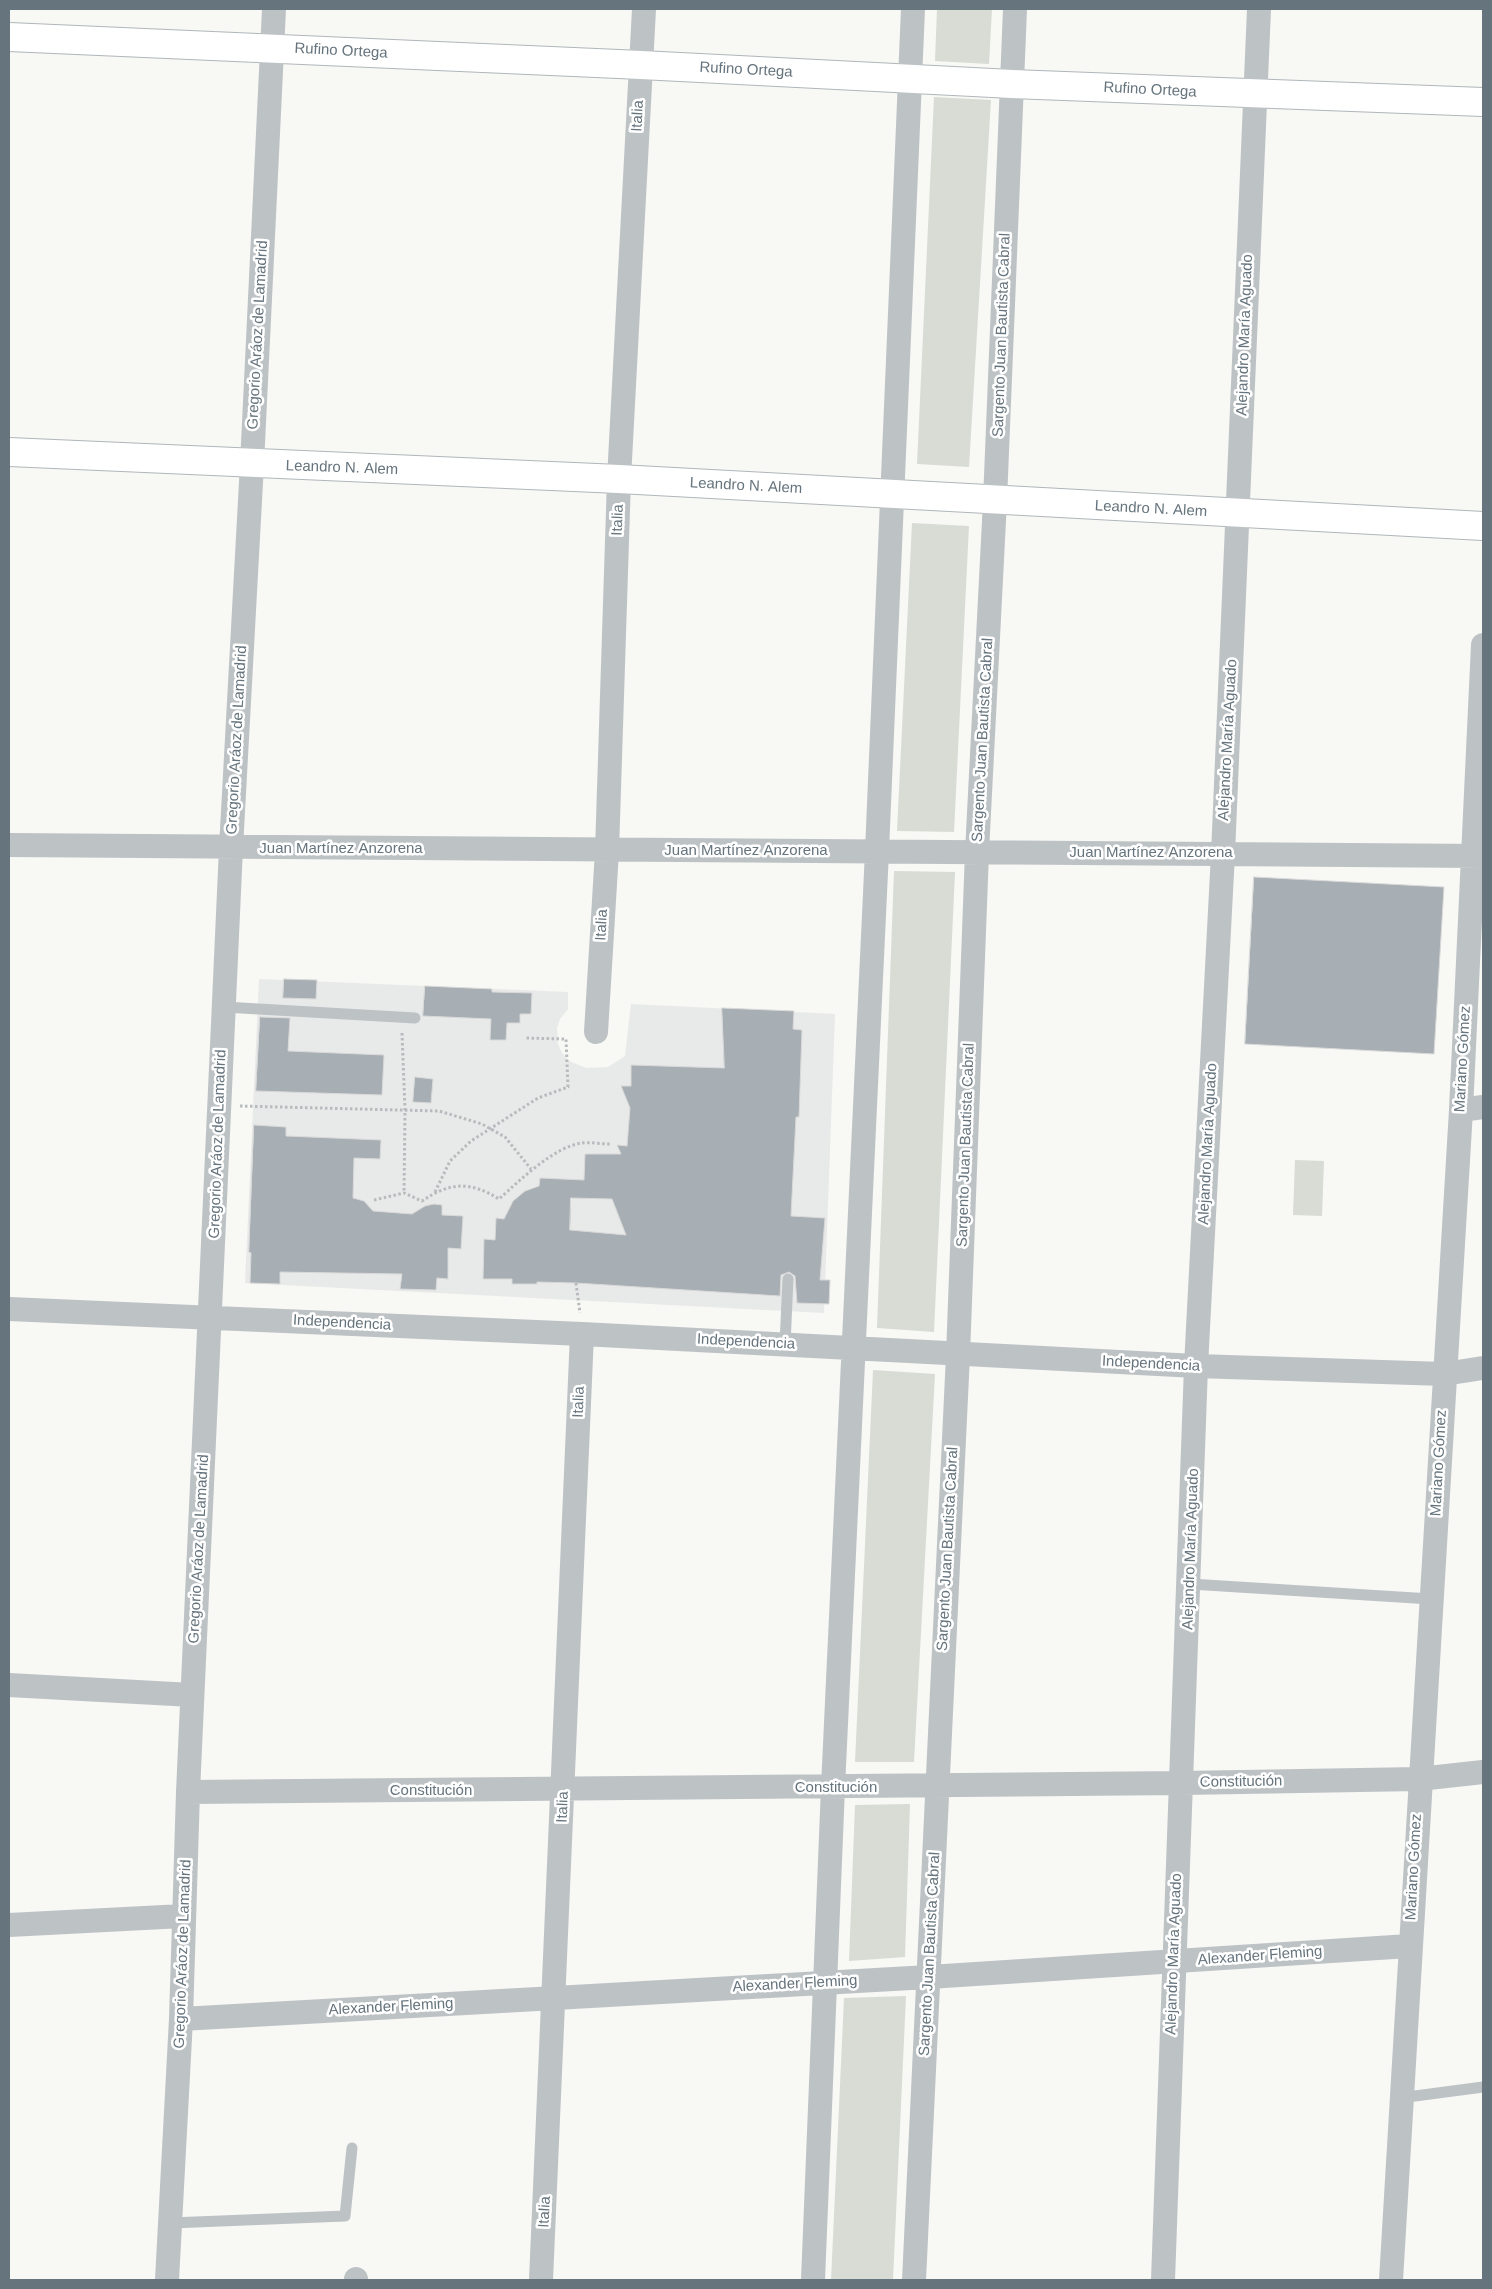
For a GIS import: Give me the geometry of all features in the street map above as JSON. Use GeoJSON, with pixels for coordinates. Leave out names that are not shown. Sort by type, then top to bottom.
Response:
{"type":"FeatureCollection","features":[{"type":"Feature","properties":{"kind":"street","name":"Gregorio Aráoz de Lamadrid"},"geometry":{"type":"LineString","coordinates":[[167,2280],[181,2019],[192,1695],[211,1317],[231,848],[274,9]]}},
{"type":"Feature","properties":{"kind":"street","name":"Italia"},"geometry":{"type":"LineString","coordinates":[[596,1032],[607,851],[620,478],[644,9]]}},
{"type":"Feature","properties":{"kind":"street"},"geometry":{"type":"LineString","coordinates":[[813,2280],[833,1788],[878,851],[891,495],[913,9]]}},
{"type":"Feature","properties":{"kind":"street","name":"Sargento Juan Bautista Cabral"},"geometry":{"type":"LineString","coordinates":[[914,2280],[958,1355],[977,852],[995,500],[1015,9]]}},
{"type":"Feature","properties":{"kind":"street","name":"Alejandro María Aguado"},"geometry":{"type":"LineString","coordinates":[[1163,2280],[1190,1584],[1196,1366],[1238,513],[1259,9]]}},
{"type":"Feature","properties":{"kind":"street","name":"Rufino Ortega"},"geometry":{"type":"LineString","coordinates":[[9,37],[641,65],[1012,84],[1483,102]]}},
{"type":"Feature","properties":{"kind":"street","name":"Leandro N. Alem"},"geometry":{"type":"LineString","coordinates":[[9,452],[252,464],[620,478],[891,495],[1483,526]]}},
{"type":"Feature","properties":{"kind":"street","name":"Mariano Gómez"},"geometry":{"type":"LineString","coordinates":[[1391,2280],[1400,2098],[1444,1374],[1472,1109],[1483,645]]}},
{"type":"Feature","properties":{"kind":"street","name":"Juan Martínez Anzorena"},"geometry":{"type":"LineString","coordinates":[[9,845],[607,851],[878,851],[1479,856]]}},
{"type":"Feature","properties":{"kind":"street","name":"Independencia"},"geometry":{"type":"LineString","coordinates":[[9,1309],[582,1334],[1196,1366],[1444,1374],[1483,1368]]}},
{"type":"Feature","properties":{"kind":"street","name":"Italia"},"geometry":{"type":"LineString","coordinates":[[541,2280],[555,1997],[582,1334]]}},
{"type":"Feature","properties":{"kind":"street"},"geometry":{"type":"LineString","coordinates":[[9,1685],[192,1695]]}},
{"type":"Feature","properties":{"kind":"street","name":"Constitución"},"geometry":{"type":"LineString","coordinates":[[188,1792],[937,1787],[1419,1780],[1483,1772]]}},
{"type":"Feature","properties":{"kind":"street"},"geometry":{"type":"LineString","coordinates":[[9,1925],[183,1916]]}},
{"type":"Feature","properties":{"kind":"street","name":"Alexander Fleming"},"geometry":{"type":"LineString","coordinates":[[181,2019],[929,1977],[1409,1946]]}},
{"type":"Feature","properties":{"kind":"lane"},"geometry":{"type":"LineString","coordinates":[[224,1007],[415,1018]]}},
{"type":"Feature","properties":{"kind":"lane"},"geometry":{"type":"LineString","coordinates":[[785,1344],[788,1279]]}},
{"type":"Feature","properties":{"kind":"lane"},"geometry":{"type":"LineString","coordinates":[[1190,1584],[1431,1600]]}},
{"type":"Feature","properties":{"kind":"lane"},"geometry":{"type":"LineString","coordinates":[[1400,2098],[1483,2087]]}},
{"type":"Feature","properties":{"kind":"lane"},"geometry":{"type":"LineString","coordinates":[[170,2223],[345,2216],[352,2148]]}},
{"type":"Feature","properties":{"kind":"path"},"geometry":{"type":"LineString","coordinates":[[401,1017],[405,1110],[404,1193]]}},
{"type":"Feature","properties":{"kind":"path"},"geometry":{"type":"LineString","coordinates":[[435,1193],[450,1161],[489,1128],[538,1098],[568,1088],[566,1039],[526,1038]]}},
{"type":"Feature","properties":{"kind":"path"},"geometry":{"type":"LineString","coordinates":[[220,1105],[439,1111],[489,1128],[505,1137],[531,1170]]}},
{"type":"Feature","properties":{"kind":"path"},"geometry":{"type":"LineString","coordinates":[[374,1200],[404,1193],[422,1201],[454,1185],[468,1186],[488,1192],[499,1199],[531,1170],[569,1147],[582,1143],[610,1144]]}},
{"type":"Feature","properties":{"kind":"path"},"geometry":{"type":"LineString","coordinates":[[576,1283],[582,1334]]}},
{"type":"Feature","properties":{"kind":"shaded area"},"geometry":{"type":"Polygon","coordinates":[[[937,9],[992,9],[989,64],[935,61],[937,9]]]}},
{"type":"Feature","properties":{"kind":"shaded area"},"geometry":{"type":"Polygon","coordinates":[[[934,97],[991,100],[969,467],[917,464],[934,97]]]}},
{"type":"Feature","properties":{"kind":"shaded area"},"geometry":{"type":"Polygon","coordinates":[[[912,523],[969,526],[954,832],[897,831],[912,523]]]}},
{"type":"Feature","properties":{"kind":"shaded area"},"geometry":{"type":"Polygon","coordinates":[[[894,871],[955,872],[934,1332],[877,1328],[894,871]]]}},
{"type":"Feature","properties":{"kind":"shaded area"},"geometry":{"type":"Polygon","coordinates":[[[259,979],[568,992],[568,1009],[560,1019],[557,1028],[558,1044],[562,1053],[569,1061],[586,1068],[608,1067],[625,1056],[631,1004],[835,1014],[824,1313],[245,1283],[259,979]]]}},
{"type":"Feature","properties":{"kind":"shaded area"},"geometry":{"type":"Polygon","coordinates":[[[1295,1160],[1324,1161],[1322,1216],[1293,1215],[1295,1160]]]}},
{"type":"Feature","properties":{"kind":"shaded area"},"geometry":{"type":"Polygon","coordinates":[[[873,1370],[935,1374],[914,1762],[855,1762],[873,1370]]]}},
{"type":"Feature","properties":{"kind":"shaded area"},"geometry":{"type":"Polygon","coordinates":[[[910,1804],[905,1957],[849,1961],[855,1805],[910,1804]]]}},
{"type":"Feature","properties":{"kind":"shaded area"},"geometry":{"type":"Polygon","coordinates":[[[906,1996],[893,2280],[831,2280],[844,1998],[906,1996]]]}},
{"type":"Feature","properties":{"kind":"building"},"geometry":{"type":"Polygon","coordinates":[[[1254,877],[1444,887],[1434,1054],[1245,1044],[1254,877]]]}},
{"type":"Feature","properties":{"kind":"building"},"geometry":{"type":"Polygon","coordinates":[[[284,979],[317,980],[316,999],[283,998],[284,979]]]}},
{"type":"Feature","properties":{"kind":"building"},"geometry":{"type":"Polygon","coordinates":[[[425,986],[492,989],[492,992],[532,993],[531,1014],[520,1014],[520,1023],[507,1023],[506,1040],[490,1040],[491,1019],[423,1016],[425,986]]]}},
{"type":"Feature","properties":{"kind":"building"},"geometry":{"type":"Polygon","coordinates":[[[722,1008],[794,1011],[793,1029],[802,1030],[799,1117],[796,1117],[791,1216],[825,1218],[820,1280],[830,1280],[829,1304],[797,1303],[795,1276],[789,1272],[781,1275],[780,1296],[576,1283],[537,1282],[537,1284],[512,1284],[512,1279],[483,1279],[484,1239],[495,1240],[496,1218],[504,1219],[513,1201],[525,1191],[539,1186],[540,1178],[584,1180],[585,1154],[621,1154],[617,1145],[627,1146],[630,1108],[621,1086],[631,1086],[631,1065],[724,1068],[722,1008]],[[571,1198],[570,1230],[626,1235],[612,1199],[571,1198]]]}},
{"type":"Feature","properties":{"kind":"building"},"geometry":{"type":"Polygon","coordinates":[[[260,1017],[290,1018],[288,1051],[384,1055],[382,1095],[256,1091],[260,1017]]]}},
{"type":"Feature","properties":{"kind":"building"},"geometry":{"type":"Polygon","coordinates":[[[415,1077],[433,1079],[431,1103],[413,1102],[415,1077]]]}},
{"type":"Feature","properties":{"kind":"building"},"geometry":{"type":"Polygon","coordinates":[[[254,1125],[286,1127],[286,1136],[381,1140],[380,1159],[354,1158],[353,1198],[364,1201],[373,1211],[412,1214],[425,1206],[434,1204],[442,1205],[442,1215],[463,1216],[461,1249],[448,1248],[448,1279],[437,1278],[436,1290],[400,1289],[402,1274],[280,1272],[280,1284],[250,1283],[251,1253],[249,1252],[254,1125]]]}}]}
